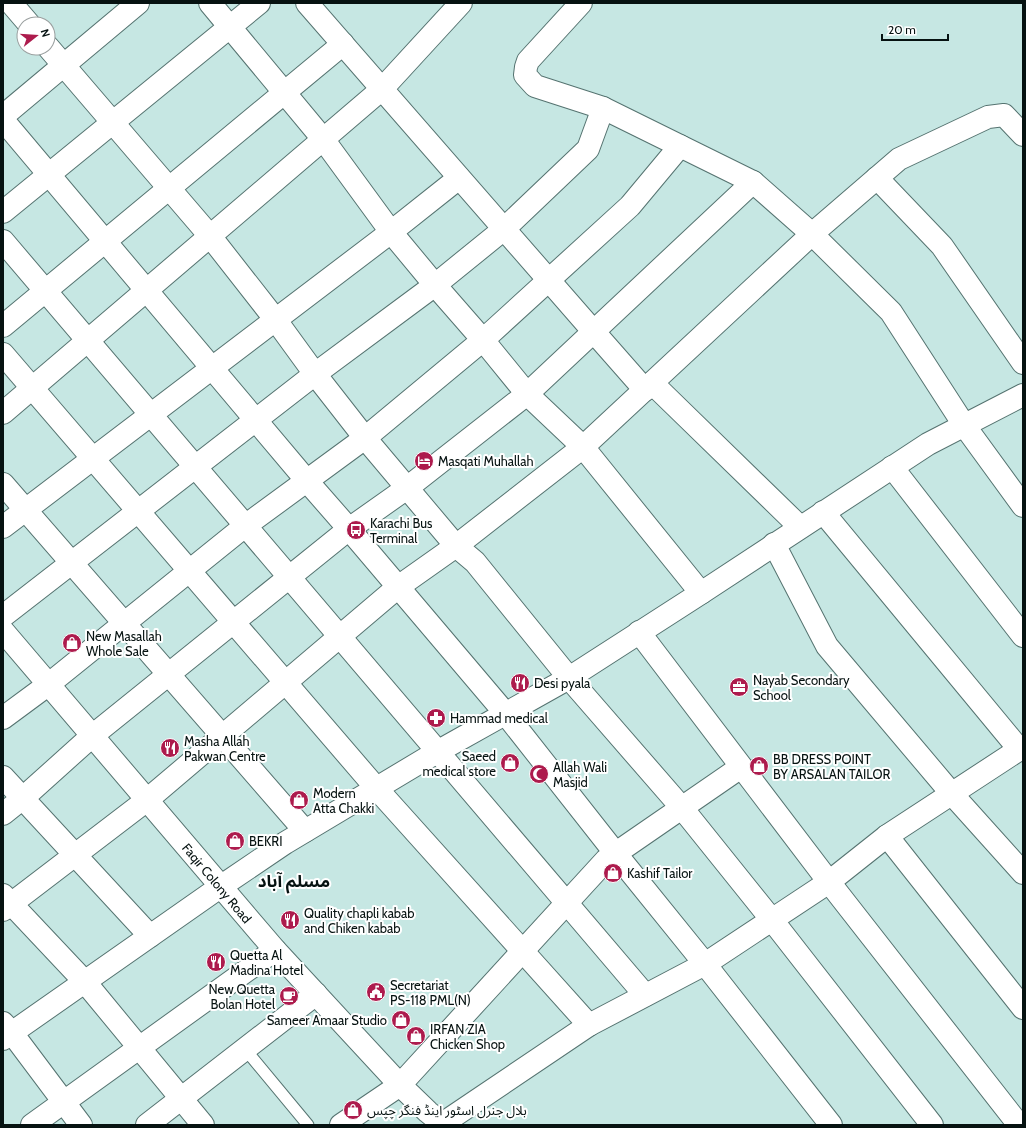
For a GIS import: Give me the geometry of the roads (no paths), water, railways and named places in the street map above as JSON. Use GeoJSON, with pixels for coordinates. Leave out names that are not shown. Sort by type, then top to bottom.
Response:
{"type":"FeatureCollection","features":[{"type":"Feature","properties":{"kind":"street"},"geometry":{"type":"LineString","coordinates":[[3,116],[138,3]]}},
{"type":"Feature","properties":{"kind":"street"},"geometry":{"type":"LineString","coordinates":[[210,3],[323,139],[391,232],[527,394],[583,447],[701,593]]}},
{"type":"Feature","properties":{"kind":"street"},"geometry":{"type":"LineString","coordinates":[[3,212],[259,3]]}},
{"type":"Feature","properties":{"kind":"street"},"geometry":{"type":"LineString","coordinates":[[307,3],[594,332],[648,386],[800,527]]}},
{"type":"Feature","properties":{"kind":"street"},"geometry":{"type":"LineString","coordinates":[[3,413],[382,89],[461,3]]}},
{"type":"Feature","properties":{"kind":"street"},"geometry":{"type":"LineString","coordinates":[[581,3],[528,62],[525,75],[534,86],[603,108],[753,182],[812,234],[891,312],[964,425],[1023,506]]}},
{"type":"Feature","properties":{"kind":"street"},"geometry":{"type":"LineString","coordinates":[[12,7],[21,16]]}},
{"type":"Feature","properties":{"kind":"street"},"geometry":{"type":"LineString","coordinates":[[3,326],[343,44]]}},
{"type":"Feature","properties":{"kind":"street"},"geometry":{"type":"LineString","coordinates":[[56,56],[210,236],[365,438],[456,546],[475,562],[569,678],[682,808],[772,920],[932,1125]]}},
{"type":"Feature","properties":{"kind":"street"},"geometry":{"type":"LineString","coordinates":[[3,616],[315,374],[435,284],[504,229],[588,149],[603,108]]}},
{"type":"Feature","properties":{"kind":"street"},"geometry":{"type":"LineString","coordinates":[[203,1125],[85,982],[6,903],[75,855],[146,800],[398,586],[456,546],[583,447],[812,234],[899,159],[988,117],[1004,115],[1020,123]]}},
{"type":"Feature","properties":{"kind":"street"},"geometry":{"type":"LineString","coordinates":[[3,120],[307,481],[505,713],[831,1125]]}},
{"type":"Feature","properties":{"kind":"street"},"geometry":{"type":"LineString","coordinates":[[3,718],[49,684],[245,526],[365,438],[483,340],[630,206],[680,146]]}},
{"type":"Feature","properties":{"kind":"street"},"geometry":{"type":"LineString","coordinates":[[3,527],[211,367],[391,232],[459,178]]}},
{"type":"Feature","properties":{"kind":"street"},"geometry":{"type":"LineString","coordinates":[[877,178],[942,246],[1023,363]]}},
{"type":"Feature","properties":{"kind":"street"},"geometry":{"type":"LineString","coordinates":[[3,814],[92,736],[349,529],[407,488],[527,394],[753,182]]}},
{"type":"Feature","properties":{"kind":"street"},"geometry":{"type":"LineString","coordinates":[[3,241],[645,995]]}},
{"type":"Feature","properties":{"kind":"street"},"geometry":{"type":"LineString","coordinates":[[3,354],[376,788],[589,1025]]}},
{"type":"Feature","properties":{"kind":"street"},"geometry":{"type":"LineString","coordinates":[[81,1125],[64,1102],[6,1032],[85,982],[285,843],[437,752],[569,678],[928,444],[1023,395]]}},
{"type":"Feature","properties":{"kind":"street"},"geometry":{"type":"LineString","coordinates":[[892,467],[1023,636]]}},
{"type":"Feature","properties":{"kind":"street"},"geometry":{"type":"LineString","coordinates":[[3,484],[305,831]]}},
{"type":"Feature","properties":{"kind":"street"},"geometry":{"type":"LineString","coordinates":[[443,1124],[589,1025],[705,964],[829,882],[887,836],[1021,748],[823,512]]}},
{"type":"Feature","properties":{"kind":"street"},"geometry":{"type":"LineString","coordinates":[[774,544],[828,646],[952,794],[1023,873]]}},
{"type":"Feature","properties":{"kind":"street","name":"Faqir Colony Road"},"geometry":{"type":"LineString","coordinates":[[3,631],[275,950],[400,1085],[443,1124]]}},
{"type":"Feature","properties":{"kind":"street"},"geometry":{"type":"LineString","coordinates":[[640,632],[829,882],[1016,1120]]}},
{"type":"Feature","properties":{"kind":"street"},"geometry":{"type":"LineString","coordinates":[[341,1125],[400,1085],[606,860],[741,767]]}},
{"type":"Feature","properties":{"kind":"street"},"geometry":{"type":"LineString","coordinates":[[3,777],[150,936]]}},
{"type":"Feature","properties":{"kind":"street"},"geometry":{"type":"LineString","coordinates":[[887,836],[1023,1008]]}},
{"type":"Feature","properties":{"kind":"street"},"geometry":{"type":"LineString","coordinates":[[32,1125],[275,950]]}},
{"type":"Feature","properties":{"kind":"street"},"geometry":{"type":"LineString","coordinates":[[147,1125],[316,994]]}},
{"type":"Feature","properties":{"kind":"lane"},"geometry":{"type":"LineString","coordinates":[[245,1049],[308,1125]]}},
{"type":"Feature","properties":{"kind":"place","name":"Masqati Muhallah"},"geometry":{"type":"Point","coordinates":[424,461]}},
{"type":"Feature","properties":{"kind":"place","name":"Karachi Bus Terminal"},"geometry":{"type":"Point","coordinates":[356,530]}},
{"type":"Feature","properties":{"kind":"place","name":"New Masallah Whole Sale"},"geometry":{"type":"Point","coordinates":[72,643]}},
{"type":"Feature","properties":{"kind":"place","name":"Desi pyala"},"geometry":{"type":"Point","coordinates":[520,683]}},
{"type":"Feature","properties":{"kind":"place","name":"Nayab Secondary School"},"geometry":{"type":"Point","coordinates":[739,687]}},
{"type":"Feature","properties":{"kind":"place","name":"Hammad medical"},"geometry":{"type":"Point","coordinates":[436,718]}},
{"type":"Feature","properties":{"kind":"place","name":"Masha Allah Pakwan Centre"},"geometry":{"type":"Point","coordinates":[170,748]}},
{"type":"Feature","properties":{"kind":"place","name":"Saeed medical store"},"geometry":{"type":"Point","coordinates":[510,763]}},
{"type":"Feature","properties":{"kind":"place","name":"BB DRESS POINT BY ARSALAN TAILOR"},"geometry":{"type":"Point","coordinates":[759,766]}},
{"type":"Feature","properties":{"kind":"place","name":"Allah Wali Masjid"},"geometry":{"type":"Point","coordinates":[539,774]}},
{"type":"Feature","properties":{"kind":"place","name":"Modern Atta Chakki"},"geometry":{"type":"Point","coordinates":[299,800]}},
{"type":"Feature","properties":{"kind":"place","name":"BEKRI"},"geometry":{"type":"Point","coordinates":[235,841]}},
{"type":"Feature","properties":{"kind":"place","name":"Kashif Tailor"},"geometry":{"type":"Point","coordinates":[613,873]}},
{"type":"Feature","properties":{"kind":"place","name":"Quality chapli kabab and Chiken kabab"},"geometry":{"type":"Point","coordinates":[290,920]}},
{"type":"Feature","properties":{"kind":"place","name":"Quetta Al Madina Hotel"},"geometry":{"type":"Point","coordinates":[216,962]}},
{"type":"Feature","properties":{"kind":"place","name":"Secretariat PS-118 PML(N)"},"geometry":{"type":"Point","coordinates":[376,992]}},
{"type":"Feature","properties":{"kind":"place","name":"New Quetta Bolan Hotel"},"geometry":{"type":"Point","coordinates":[289,996]}},
{"type":"Feature","properties":{"kind":"place","name":"Sameer Amaar Studio"},"geometry":{"type":"Point","coordinates":[401,1020]}},
{"type":"Feature","properties":{"kind":"place","name":"IRFAN ZIA Chicken Shop"},"geometry":{"type":"Point","coordinates":[416,1036]}},
{"type":"Feature","properties":{"kind":"place","name":"بلال جنرل اسٹور اینڈ فنگر چپس"},"geometry":{"type":"Point","coordinates":[353,1110]}},
{"type":"Feature","properties":{"kind":"district","name":"مسلم آباد"},"geometry":{"type":"Point","coordinates":[294,881]}}]}
